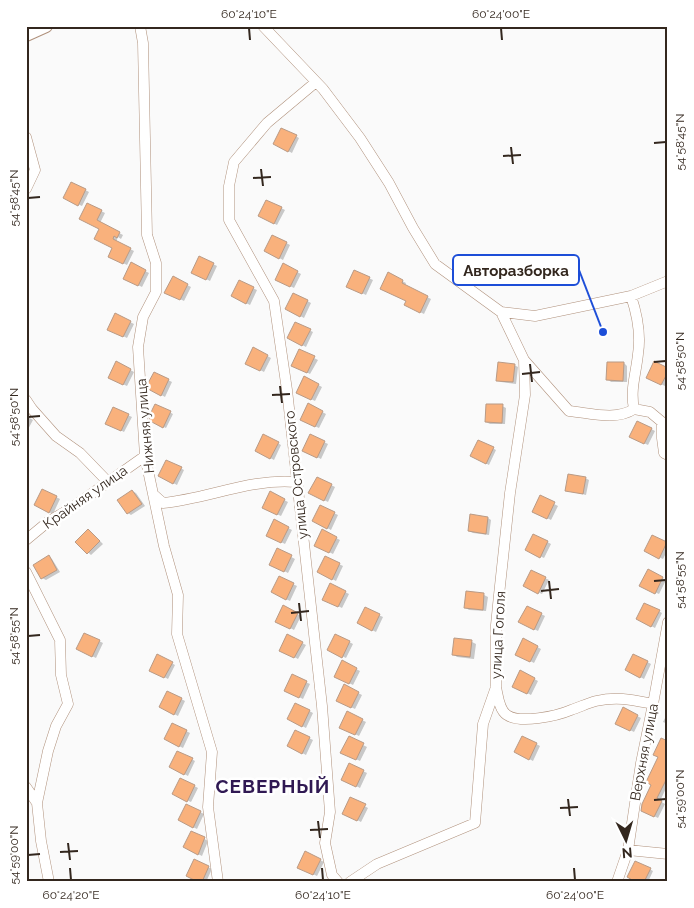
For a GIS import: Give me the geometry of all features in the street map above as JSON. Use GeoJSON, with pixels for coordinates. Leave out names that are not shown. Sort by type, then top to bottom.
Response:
{"type":"FeatureCollection","features":[{"type":"Feature","properties":{"kind":"street"},"geometry":{"type":"LineString","coordinates":[[26,35],[46,26]]}},
{"type":"Feature","properties":{"kind":"street","name":"Нижняя улица"},"geometry":{"type":"LineString","coordinates":[[140,26],[143,43],[148,235],[156,263],[156,292],[143,317],[138,346],[145,456],[164,546],[178,595],[178,634],[212,752],[208,807],[218,882]]}},
{"type":"Feature","properties":{"kind":"street"},"geometry":{"type":"LineString","coordinates":[[263,26],[316,82],[360,138],[389,183],[413,228],[436,264],[502,312],[535,316],[631,296],[668,281]]}},
{"type":"Feature","properties":{"kind":"street","name":"улица Островского"},"geometry":{"type":"LineString","coordinates":[[316,82],[267,123],[234,162],[229,186],[229,220],[274,301],[287,390],[322,706],[330,812],[325,843],[332,875],[338,882]]}},
{"type":"Feature","properties":{"kind":"street"},"geometry":{"type":"LineString","coordinates":[[26,137],[35,170],[26,189]]}},
{"type":"Feature","properties":{"kind":"street"},"geometry":{"type":"LineString","coordinates":[[631,296],[636,309],[639,334],[638,353],[632,384],[634,409]]}},
{"type":"Feature","properties":{"kind":"street","name":"улица Гоголя"},"geometry":{"type":"LineString","coordinates":[[350,882],[377,864],[475,822],[483,724],[496,687],[496,625],[510,493],[525,395],[524,360],[502,312]]}},
{"type":"Feature","properties":{"kind":"street"},"geometry":{"type":"LineString","coordinates":[[524,360],[569,411],[611,415],[626,414],[634,409],[650,412],[662,422],[664,452],[668,454]]}},
{"type":"Feature","properties":{"kind":"street"},"geometry":{"type":"LineString","coordinates":[[26,400],[56,436],[80,453],[108,482]]}},
{"type":"Feature","properties":{"kind":"street","name":"Крайняя улица"},"geometry":{"type":"LineString","coordinates":[[26,540],[49,521],[70,510],[145,456]]}},
{"type":"Feature","properties":{"kind":"street"},"geometry":{"type":"LineString","coordinates":[[153,494],[163,502],[182,501],[204,494],[240,487],[285,481],[296,482]]}},
{"type":"Feature","properties":{"kind":"street"},"geometry":{"type":"LineString","coordinates":[[26,572],[60,640],[61,675],[68,704],[56,726],[48,751],[37,803],[41,841],[49,882]]}},
{"type":"Feature","properties":{"kind":"street","name":"Верхняя улица"},"geometry":{"type":"LineString","coordinates":[[617,882],[628,850],[641,763],[654,704],[668,622]]}},
{"type":"Feature","properties":{"kind":"street"},"geometry":{"type":"LineString","coordinates":[[496,687],[500,706],[506,715],[519,719],[537,718],[569,711],[595,701],[625,698],[654,704]]}},
{"type":"Feature","properties":{"kind":"street"},"geometry":{"type":"LineString","coordinates":[[26,786],[37,803]]}},
{"type":"Feature","properties":{"kind":"street"},"geometry":{"type":"LineString","coordinates":[[628,850],[668,854]]}},
{"type":"Feature","properties":{"kind":"building"},"geometry":{"type":"Polygon","coordinates":[[[281,128],[297,135],[288,152],[273,144],[281,128]]]}},
{"type":"Feature","properties":{"kind":"building"},"geometry":{"type":"Polygon","coordinates":[[[71,182],[86,189],[78,206],[63,198],[71,182]]]}},
{"type":"Feature","properties":{"kind":"building"},"geometry":{"type":"Polygon","coordinates":[[[266,200],[282,207],[274,224],[258,216],[266,200]]]}},
{"type":"Feature","properties":{"kind":"building"},"geometry":{"type":"Polygon","coordinates":[[[87,203],[102,210],[97,220],[120,232],[117,238],[114,236],[113,239],[131,248],[123,264],[108,257],[112,248],[94,239],[99,229],[79,219],[87,203]]]}},
{"type":"Feature","properties":{"kind":"building"},"geometry":{"type":"Polygon","coordinates":[[[272,235],[287,242],[279,259],[264,251],[272,235]]]}},
{"type":"Feature","properties":{"kind":"building"},"geometry":{"type":"Polygon","coordinates":[[[199,256],[214,263],[206,280],[191,273],[199,256]]]}},
{"type":"Feature","properties":{"kind":"building"},"geometry":{"type":"Polygon","coordinates":[[[131,262],[146,270],[138,286],[123,279],[131,262]]]}},
{"type":"Feature","properties":{"kind":"building"},"geometry":{"type":"Polygon","coordinates":[[[283,263],[298,271],[290,287],[275,280],[283,263]]]}},
{"type":"Feature","properties":{"kind":"building"},"geometry":{"type":"Polygon","coordinates":[[[354,270],[370,277],[362,294],[346,287],[354,270]]]}},
{"type":"Feature","properties":{"kind":"building"},"geometry":{"type":"Polygon","coordinates":[[[388,272],[403,280],[402,283],[428,296],[420,313],[404,305],[406,301],[380,289],[388,272]]]}},
{"type":"Feature","properties":{"kind":"building"},"geometry":{"type":"Polygon","coordinates":[[[173,276],[188,284],[180,300],[164,293],[173,276]]]}},
{"type":"Feature","properties":{"kind":"building"},"geometry":{"type":"Polygon","coordinates":[[[239,280],[254,287],[246,304],[231,296],[239,280]]]}},
{"type":"Feature","properties":{"kind":"building"},"geometry":{"type":"Polygon","coordinates":[[[293,293],[308,300],[300,317],[285,309],[293,293]]]}},
{"type":"Feature","properties":{"kind":"building"},"geometry":{"type":"Polygon","coordinates":[[[115,313],[131,321],[123,337],[107,330],[115,313]]]}},
{"type":"Feature","properties":{"kind":"building"},"geometry":{"type":"Polygon","coordinates":[[[295,322],[311,329],[302,346],[287,338],[295,322]]]}},
{"type":"Feature","properties":{"kind":"building"},"geometry":{"type":"Polygon","coordinates":[[[253,347],[268,355],[260,371],[245,364],[253,347]]]}},
{"type":"Feature","properties":{"kind":"building"},"geometry":{"type":"Polygon","coordinates":[[[299,349],[315,356],[307,373],[291,366],[299,349]]]}},
{"type":"Feature","properties":{"kind":"building"},"geometry":{"type":"Polygon","coordinates":[[[116,361],[131,369],[123,385],[108,378],[116,361]]]}},
{"type":"Feature","properties":{"kind":"building"},"geometry":{"type":"Polygon","coordinates":[[[654,361],[668,368],[668,372],[661,385],[646,378],[654,361]]]}},
{"type":"Feature","properties":{"kind":"building"},"geometry":{"type":"Polygon","coordinates":[[[498,362],[515,364],[513,382],[496,381],[498,362]]]}},
{"type":"Feature","properties":{"kind":"building"},"geometry":{"type":"Polygon","coordinates":[[[607,362],[624,362],[623,381],[606,380],[607,362]]]}},
{"type":"Feature","properties":{"kind":"building"},"geometry":{"type":"Polygon","coordinates":[[[154,372],[169,379],[161,396],[148,389],[147,385],[154,372]]]}},
{"type":"Feature","properties":{"kind":"building"},"geometry":{"type":"Polygon","coordinates":[[[304,376],[319,384],[311,400],[296,393],[304,376]]]}},
{"type":"Feature","properties":{"kind":"building"},"geometry":{"type":"Polygon","coordinates":[[[308,403],[323,411],[315,427],[300,420],[308,403]]]}},
{"type":"Feature","properties":{"kind":"building"},"geometry":{"type":"Polygon","coordinates":[[[155,404],[171,411],[163,428],[150,421],[149,416],[155,404]]]}},
{"type":"Feature","properties":{"kind":"building"},"geometry":{"type":"Polygon","coordinates":[[[486,404],[503,404],[502,423],[485,422],[486,404]]]}},
{"type":"Feature","properties":{"kind":"building"},"geometry":{"type":"Polygon","coordinates":[[[113,407],[129,414],[121,431],[105,424],[113,407]]]}},
{"type":"Feature","properties":{"kind":"building"},"geometry":{"type":"Polygon","coordinates":[[[637,421],[652,428],[644,444],[629,437],[637,421]]]}},
{"type":"Feature","properties":{"kind":"building"},"geometry":{"type":"Polygon","coordinates":[[[263,434],[279,442],[270,459],[255,451],[263,434]]]}},
{"type":"Feature","properties":{"kind":"building"},"geometry":{"type":"Polygon","coordinates":[[[310,434],[325,441],[317,458],[302,451],[310,434]]]}},
{"type":"Feature","properties":{"kind":"building"},"geometry":{"type":"Polygon","coordinates":[[[478,440],[494,447],[486,464],[470,456],[478,440]]]}},
{"type":"Feature","properties":{"kind":"building"},"geometry":{"type":"Polygon","coordinates":[[[166,460],[182,467],[173,484],[158,476],[166,460]]]}},
{"type":"Feature","properties":{"kind":"building"},"geometry":{"type":"Polygon","coordinates":[[[568,474],[586,477],[583,494],[565,491],[568,474]]]}},
{"type":"Feature","properties":{"kind":"building"},"geometry":{"type":"Polygon","coordinates":[[[317,477],[332,484],[324,501],[308,493],[317,477]]]}},
{"type":"Feature","properties":{"kind":"building"},"geometry":{"type":"Polygon","coordinates":[[[42,489],[57,496],[49,513],[34,505],[42,489]]]}},
{"type":"Feature","properties":{"kind":"building"},"geometry":{"type":"Polygon","coordinates":[[[132,490],[142,504],[127,514],[117,500],[132,490]]]}},
{"type":"Feature","properties":{"kind":"building"},"geometry":{"type":"Polygon","coordinates":[[[270,491],[285,499],[277,515],[262,508],[270,491]]]}},
{"type":"Feature","properties":{"kind":"building"},"geometry":{"type":"Polygon","coordinates":[[[540,495],[555,502],[547,519],[532,512],[540,495]]]}},
{"type":"Feature","properties":{"kind":"building"},"geometry":{"type":"Polygon","coordinates":[[[320,505],[335,512],[327,529],[312,521],[320,505]]]}},
{"type":"Feature","properties":{"kind":"building"},"geometry":{"type":"Polygon","coordinates":[[[470,514],[488,517],[486,534],[468,531],[470,514]]]}},
{"type":"Feature","properties":{"kind":"building"},"geometry":{"type":"Polygon","coordinates":[[[274,519],[289,527],[281,543],[266,536],[274,519]]]}},
{"type":"Feature","properties":{"kind":"building"},"geometry":{"type":"Polygon","coordinates":[[[88,529],[100,541],[87,554],[75,542],[88,529]]]}},
{"type":"Feature","properties":{"kind":"building"},"geometry":{"type":"Polygon","coordinates":[[[322,529],[337,537],[329,553],[314,546],[322,529]]]}},
{"type":"Feature","properties":{"kind":"building"},"geometry":{"type":"Polygon","coordinates":[[[533,534],[548,541],[540,558],[525,550],[533,534]]]}},
{"type":"Feature","properties":{"kind":"building"},"geometry":{"type":"Polygon","coordinates":[[[652,535],[667,542],[659,559],[644,551],[652,535]]]}},
{"type":"Feature","properties":{"kind":"building"},"geometry":{"type":"Polygon","coordinates":[[[277,548],[292,555],[284,572],[269,565],[277,548]]]}},
{"type":"Feature","properties":{"kind":"building"},"geometry":{"type":"Polygon","coordinates":[[[49,555],[57,570],[41,579],[33,565],[49,555]]]}},
{"type":"Feature","properties":{"kind":"building"},"geometry":{"type":"Polygon","coordinates":[[[325,556],[340,563],[332,580],[317,572],[325,556]]]}},
{"type":"Feature","properties":{"kind":"building"},"geometry":{"type":"Polygon","coordinates":[[[648,569],[663,577],[655,594],[639,586],[648,569]]]}},
{"type":"Feature","properties":{"kind":"building"},"geometry":{"type":"Polygon","coordinates":[[[531,570],[546,577],[538,594],[523,586],[531,570]]]}},
{"type":"Feature","properties":{"kind":"building"},"geometry":{"type":"Polygon","coordinates":[[[279,576],[294,583],[286,600],[271,592],[279,576]]]}},
{"type":"Feature","properties":{"kind":"building"},"geometry":{"type":"Polygon","coordinates":[[[330,583],[346,591],[338,607],[322,600],[330,583]]]}},
{"type":"Feature","properties":{"kind":"building"},"geometry":{"type":"Polygon","coordinates":[[[466,591],[484,593],[483,610],[464,608],[466,591]]]}},
{"type":"Feature","properties":{"kind":"building"},"geometry":{"type":"Polygon","coordinates":[[[644,603],[660,610],[651,627],[636,619],[644,603]]]}},
{"type":"Feature","properties":{"kind":"building"},"geometry":{"type":"Polygon","coordinates":[[[283,605],[298,613],[290,629],[275,622],[283,605]]]}},
{"type":"Feature","properties":{"kind":"building"},"geometry":{"type":"Polygon","coordinates":[[[527,606],[542,613],[534,630],[518,622],[527,606]]]}},
{"type":"Feature","properties":{"kind":"building"},"geometry":{"type":"Polygon","coordinates":[[[365,607],[380,614],[372,631],[357,623],[365,607]]]}},
{"type":"Feature","properties":{"kind":"building"},"geometry":{"type":"Polygon","coordinates":[[[84,633],[100,640],[92,657],[76,649],[84,633]]]}},
{"type":"Feature","properties":{"kind":"building"},"geometry":{"type":"Polygon","coordinates":[[[287,634],[303,642],[294,658],[279,651],[287,634]]]}},
{"type":"Feature","properties":{"kind":"building"},"geometry":{"type":"Polygon","coordinates":[[[335,634],[350,641],[342,658],[327,650],[335,634]]]}},
{"type":"Feature","properties":{"kind":"building"},"geometry":{"type":"Polygon","coordinates":[[[454,638],[472,640],[470,657],[452,655],[454,638]]]}},
{"type":"Feature","properties":{"kind":"building"},"geometry":{"type":"Polygon","coordinates":[[[523,638],[538,646],[530,662],[515,655],[523,638]]]}},
{"type":"Feature","properties":{"kind":"building"},"geometry":{"type":"Polygon","coordinates":[[[157,654],[173,662],[164,678],[149,671],[157,654]]]}},
{"type":"Feature","properties":{"kind":"building"},"geometry":{"type":"Polygon","coordinates":[[[633,654],[648,661],[640,678],[625,670],[633,654]]]}},
{"type":"Feature","properties":{"kind":"building"},"geometry":{"type":"Polygon","coordinates":[[[342,660],[357,668],[349,684],[334,677],[342,660]]]}},
{"type":"Feature","properties":{"kind":"building"},"geometry":{"type":"Polygon","coordinates":[[[520,670],[535,678],[527,694],[512,687],[520,670]]]}},
{"type":"Feature","properties":{"kind":"building"},"geometry":{"type":"Polygon","coordinates":[[[292,674],[307,681],[299,698],[284,691],[292,674]]]}},
{"type":"Feature","properties":{"kind":"building"},"geometry":{"type":"Polygon","coordinates":[[[344,684],[359,692],[351,708],[336,701],[344,684]]]}},
{"type":"Feature","properties":{"kind":"building"},"geometry":{"type":"Polygon","coordinates":[[[167,691],[182,698],[174,715],[159,707],[167,691]]]}},
{"type":"Feature","properties":{"kind":"building"},"geometry":{"type":"Polygon","coordinates":[[[295,703],[310,710],[302,727],[287,719],[295,703]]]}},
{"type":"Feature","properties":{"kind":"building"},"geometry":{"type":"Polygon","coordinates":[[[623,707],[638,715],[630,731],[615,724],[623,707]]]}},
{"type":"Feature","properties":{"kind":"building"},"geometry":{"type":"Polygon","coordinates":[[[347,711],[363,719],[355,735],[339,728],[347,711]]]}},
{"type":"Feature","properties":{"kind":"building"},"geometry":{"type":"Polygon","coordinates":[[[172,723],[187,730],[179,747],[164,739],[172,723]]]}},
{"type":"Feature","properties":{"kind":"building"},"geometry":{"type":"Polygon","coordinates":[[[295,730],[310,737],[302,754],[287,746],[295,730]]]}},
{"type":"Feature","properties":{"kind":"building"},"geometry":{"type":"Polygon","coordinates":[[[349,736],[364,743],[356,760],[340,753],[349,736]]]}},
{"type":"Feature","properties":{"kind":"building"},"geometry":{"type":"Polygon","coordinates":[[[522,736],[537,743],[529,760],[514,752],[522,736]]]}},
{"type":"Feature","properties":{"kind":"building"},"geometry":{"type":"Polygon","coordinates":[[[661,738],[668,741],[668,776],[657,798],[662,801],[654,817],[641,811],[642,804],[651,785],[646,782],[658,757],[653,755],[661,738]]]}},
{"type":"Feature","properties":{"kind":"building"},"geometry":{"type":"Polygon","coordinates":[[[177,751],[193,758],[184,775],[169,767],[177,751]]]}},
{"type":"Feature","properties":{"kind":"building"},"geometry":{"type":"Polygon","coordinates":[[[349,763],[364,770],[356,787],[341,780],[349,763]]]}},
{"type":"Feature","properties":{"kind":"building"},"geometry":{"type":"Polygon","coordinates":[[[180,778],[195,785],[187,802],[172,794],[180,778]]]}},
{"type":"Feature","properties":{"kind":"building"},"geometry":{"type":"Polygon","coordinates":[[[350,797],[366,804],[357,821],[342,814],[350,797]]]}},
{"type":"Feature","properties":{"kind":"building"},"geometry":{"type":"Polygon","coordinates":[[[186,804],[201,811],[193,828],[178,820],[186,804]]]}},
{"type":"Feature","properties":{"kind":"building"},"geometry":{"type":"Polygon","coordinates":[[[191,831],[205,837],[198,855],[183,847],[191,831]]]}},
{"type":"Feature","properties":{"kind":"building"},"geometry":{"type":"Polygon","coordinates":[[[305,851],[321,859],[313,875],[297,868],[305,851]]]}},
{"type":"Feature","properties":{"kind":"building"},"geometry":{"type":"Polygon","coordinates":[[[194,859],[209,866],[202,882],[186,876],[194,859]]]}},
{"type":"Feature","properties":{"kind":"building"},"geometry":{"type":"Polygon","coordinates":[[[635,861],[651,868],[644,882],[636,882],[627,877],[635,861]]]}},
{"type":"Feature","properties":{"kind":"place","name":"Авторазборка"},"geometry":{"type":"Point","coordinates":[603,332]}},
{"type":"Feature","properties":{"kind":"district","name":"СЕВЕРНЫЙ"},"geometry":{"type":"Point","coordinates":[273,786]}}]}
